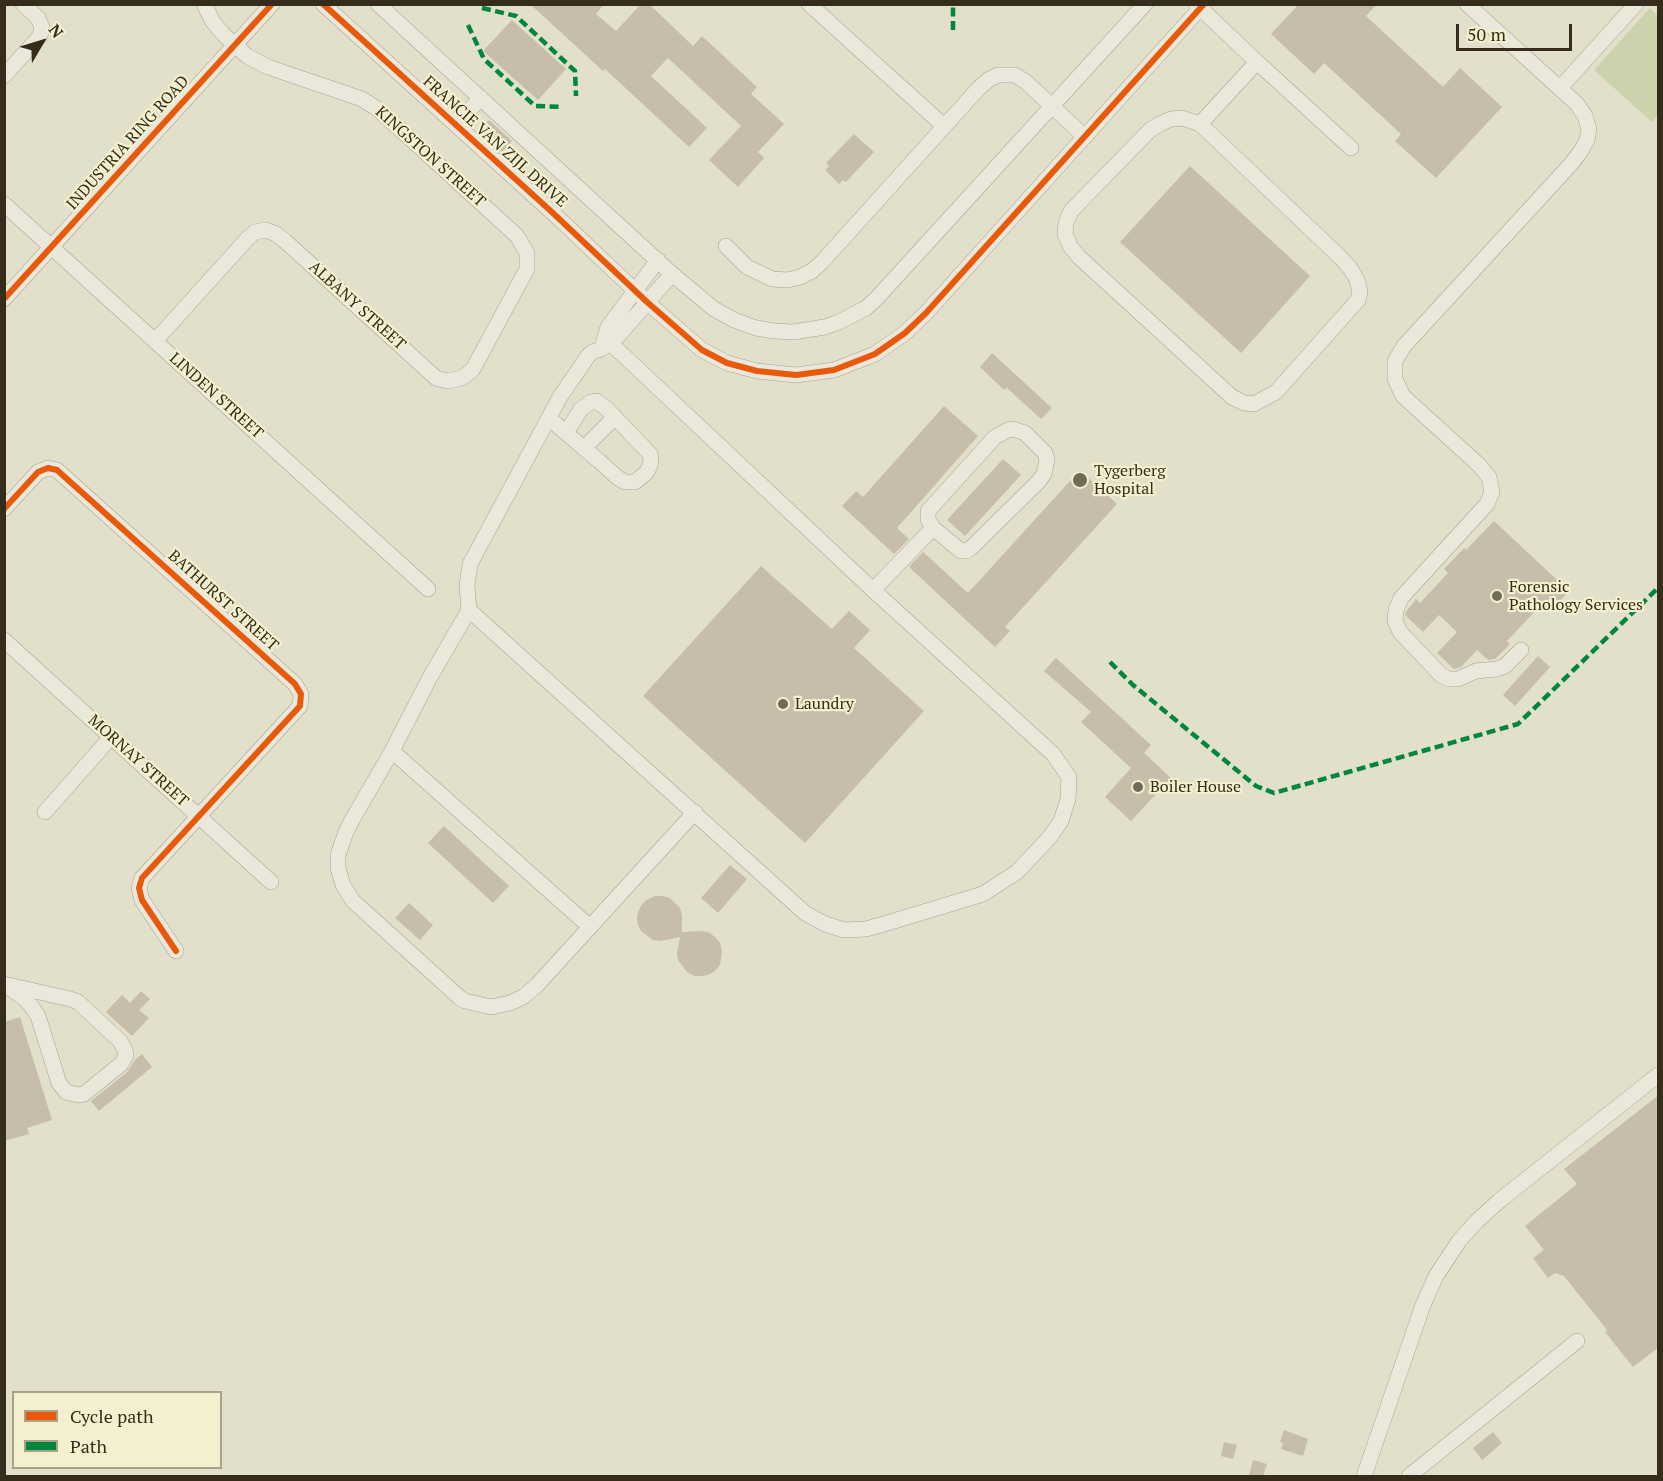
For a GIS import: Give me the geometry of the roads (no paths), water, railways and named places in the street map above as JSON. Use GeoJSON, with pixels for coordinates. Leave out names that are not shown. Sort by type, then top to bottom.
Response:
{"type":"FeatureCollection","features":[{"type":"Feature","properties":{"kind":"street"},"geometry":{"type":"LineString","coordinates":[[4,76],[40,36],[42,27],[38,18],[23,4]]}},
{"type":"Feature","properties":{"kind":"street","name":"KINGSTON STREET"},"geometry":{"type":"LineString","coordinates":[[204,4],[213,22],[234,46],[247,56],[268,68],[362,99],[379,110],[517,236],[527,253]]}},
{"type":"Feature","properties":{"kind":"street","name":"INDUSTRIA RING ROAD"},"geometry":{"type":"LineString","coordinates":[[4,299],[272,4]]}},
{"type":"Feature","properties":{"kind":"street","name":"FRANCIE VAN ZIJL DRIVE"},"geometry":{"type":"LineString","coordinates":[[323,4],[702,350],[727,363],[796,375],[834,370],[875,354],[912,327],[1085,137],[1200,6]]}},
{"type":"Feature","properties":{"kind":"street","name":"FRANCIE VAN ZIJL DRIVE"},"geometry":{"type":"LineString","coordinates":[[378,4],[672,274],[714,309],[756,328],[793,332],[825,327],[839,322],[866,308],[876,299],[1145,4]]}},
{"type":"Feature","properties":{"kind":"street"},"geometry":{"type":"LineString","coordinates":[[809,4],[944,126]]}},
{"type":"Feature","properties":{"kind":"street"},"geometry":{"type":"LineString","coordinates":[[1467,4],[1576,104],[1585,116],[1589,129],[1587,140],[1581,151],[1404,346],[1395,362],[1395,379],[1403,396],[1479,465],[1489,477],[1492,492],[1487,504],[1401,598],[1396,610],[1395,621],[1400,632],[1442,676],[1449,679],[1458,679],[1476,671],[1505,666],[1521,650]]}},
{"type":"Feature","properties":{"kind":"street"},"geometry":{"type":"LineString","coordinates":[[1560,88],[1636,4]]}},
{"type":"Feature","properties":{"kind":"street"},"geometry":{"type":"LineString","coordinates":[[1200,6],[1351,148]]}},
{"type":"Feature","properties":{"kind":"street"},"geometry":{"type":"LineString","coordinates":[[1200,124],[1257,62]]}},
{"type":"Feature","properties":{"kind":"street"},"geometry":{"type":"LineString","coordinates":[[726,246],[747,267],[772,279],[793,279],[812,271],[830,254],[978,89],[998,75],[1015,75],[1026,82],[1085,137]]}},
{"type":"Feature","properties":{"kind":"street"},"geometry":{"type":"LineString","coordinates":[[456,124],[481,98]]}},
{"type":"Feature","properties":{"kind":"street"},"geometry":{"type":"LineString","coordinates":[[1182,118],[1200,124],[1341,258],[1357,280],[1360,291],[1358,300],[1276,392],[1254,404],[1244,403],[1232,397],[1079,257],[1070,246],[1065,234],[1066,223],[1071,211],[1150,130],[1171,119],[1182,118]]}},
{"type":"Feature","properties":{"kind":"street","name":"LINDEN STREET"},"geometry":{"type":"LineString","coordinates":[[4,204],[428,589]]}},
{"type":"Feature","properties":{"kind":"street","name":"ALBANY STREET"},"geometry":{"type":"LineString","coordinates":[[155,341],[248,238],[255,232],[266,230],[285,241],[436,378],[447,381],[458,379],[473,369],[480,359],[525,275],[528,264],[527,253]]}},
{"type":"Feature","properties":{"kind":"street"},"geometry":{"type":"LineString","coordinates":[[605,344],[608,327],[658,260]]}},
{"type":"Feature","properties":{"kind":"street"},"geometry":{"type":"LineString","coordinates":[[672,274],[605,344],[592,352],[549,418],[470,564],[467,586],[469,610],[346,832],[338,855],[338,868],[343,885],[353,901],[460,998],[491,1007],[510,1003],[523,997],[537,985],[695,812]]}},
{"type":"Feature","properties":{"kind":"street"},"geometry":{"type":"LineString","coordinates":[[469,610],[805,913],[825,924],[844,930],[866,929],[983,894],[1017,872],[1050,837],[1061,821],[1068,799],[1069,777],[1053,754],[605,344]]}},
{"type":"Feature","properties":{"kind":"street"},"geometry":{"type":"LineString","coordinates":[[549,418],[566,433],[584,448],[618,478],[625,482],[635,482],[646,473],[650,466],[650,454],[602,404],[596,401],[581,409],[566,433]]}},
{"type":"Feature","properties":{"kind":"street"},"geometry":{"type":"LineString","coordinates":[[584,448],[615,417]]}},
{"type":"Feature","properties":{"kind":"street"},"geometry":{"type":"LineString","coordinates":[[1010,429],[1017,430],[1025,433],[1045,453],[1046,467],[1039,481],[971,548],[966,551],[956,549],[933,528],[928,514],[931,507],[995,437],[1010,429]]}},
{"type":"Feature","properties":{"kind":"street","name":"BATHURST STREET"},"geometry":{"type":"LineString","coordinates":[[4,509],[38,472],[48,468],[57,470],[298,689],[300,706],[142,878],[140,888],[142,900],[176,951]]}},
{"type":"Feature","properties":{"kind":"street"},"geometry":{"type":"LineString","coordinates":[[873,590],[933,528]]}},
{"type":"Feature","properties":{"kind":"street","name":"MORNAY STREET"},"geometry":{"type":"LineString","coordinates":[[4,640],[271,882]]}},
{"type":"Feature","properties":{"kind":"street"},"geometry":{"type":"LineString","coordinates":[[45,812],[111,737]]}},
{"type":"Feature","properties":{"kind":"street"},"geometry":{"type":"LineString","coordinates":[[392,751],[590,927]]}},
{"type":"Feature","properties":{"kind":"street"},"geometry":{"type":"LineString","coordinates":[[4,984],[78,1002],[120,1041],[125,1050],[121,1064],[84,1094],[66,1092],[60,1083],[38,1016],[24,998],[4,984]]}},
{"type":"Feature","properties":{"kind":"street"},"geometry":{"type":"LineString","coordinates":[[1364,1476],[1423,1305],[1436,1276],[1448,1257],[1477,1221],[1492,1208],[1659,1075]]}},
{"type":"Feature","properties":{"kind":"street"},"geometry":{"type":"LineString","coordinates":[[1409,1476],[1577,1341]]}},
{"type":"Feature","properties":{"kind":"place","name":"Tygerberg Hospital"},"geometry":{"type":"Point","coordinates":[1080,480]}},
{"type":"Feature","properties":{"kind":"place","name":"Forensic Pathology Services"},"geometry":{"type":"Point","coordinates":[1497,596]}},
{"type":"Feature","properties":{"kind":"place","name":"Laundry"},"geometry":{"type":"Point","coordinates":[783,704]}},
{"type":"Feature","properties":{"kind":"place","name":"Boiler House"},"geometry":{"type":"Point","coordinates":[1138,787]}}]}
